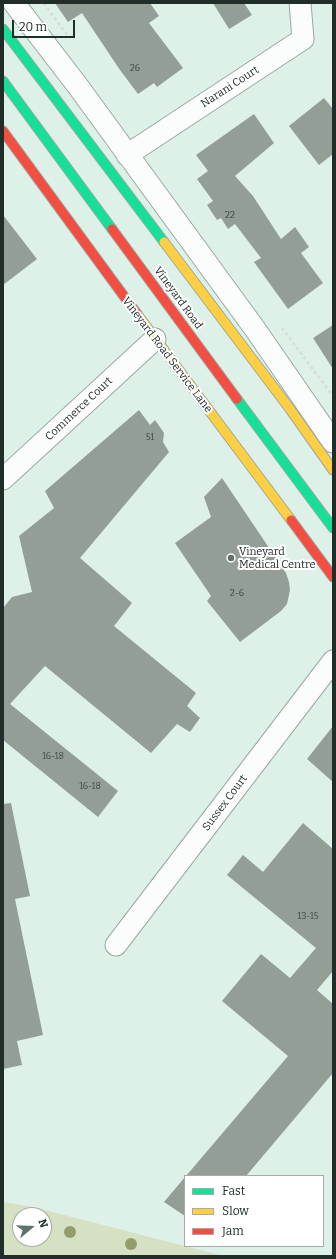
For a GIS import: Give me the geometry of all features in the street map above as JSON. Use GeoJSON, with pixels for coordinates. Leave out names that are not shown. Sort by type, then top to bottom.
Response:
{"type":"FeatureCollection","features":[{"type":"Feature","properties":{"kind":"main road","name":"Vineyard Road"},"geometry":{"type":"LineString","coordinates":[[3,29],[290,409],[333,470]]}},
{"type":"Feature","properties":{"kind":"main road","name":"Vineyard Road"},"geometry":{"type":"LineString","coordinates":[[3,81],[333,528]]}},
{"type":"Feature","properties":{"kind":"main road","name":"Vineyard Road Service Lane"},"geometry":{"type":"LineString","coordinates":[[3,131],[155,339],[333,577]]}},
{"type":"Feature","properties":{"kind":"street"},"geometry":{"type":"LineString","coordinates":[[14,3],[77,85],[255,329],[333,442]]}},
{"type":"Feature","properties":{"kind":"street","name":"Narani Court"},"geometry":{"type":"LineString","coordinates":[[127,155],[303,39],[300,3]]}},
{"type":"Feature","properties":{"kind":"street","name":"Commerce Court"},"geometry":{"type":"LineString","coordinates":[[3,479],[155,339]]}},
{"type":"Feature","properties":{"kind":"street","name":"Sussex Court"},"geometry":{"type":"LineString","coordinates":[[116,945],[333,661]]}},
{"type":"Feature","properties":{"kind":"green space"},"geometry":{"type":"Polygon","coordinates":[[[3,1202],[33,1207],[12,1207],[12,1247],[52,1247],[52,1212],[184,1246],[184,1247],[224,1256],[3,1256],[3,1202]]]}},
{"type":"Feature","properties":{"kind":"building"},"geometry":{"type":"Polygon","coordinates":[[[55,3],[150,3],[159,16],[149,23],[183,68],[157,87],[154,83],[138,94],[82,13],[68,22],[55,3]]]}},
{"type":"Feature","properties":{"kind":"building"},"geometry":{"type":"Polygon","coordinates":[[[213,3],[244,3],[252,15],[229,29],[213,3]]]}},
{"type":"Feature","properties":{"kind":"building"},"geometry":{"type":"Polygon","coordinates":[[[324,98],[333,109],[333,154],[319,165],[289,126],[324,98]]]}},
{"type":"Feature","properties":{"kind":"building"},"geometry":{"type":"Polygon","coordinates":[[[254,114],[274,143],[235,176],[253,196],[281,239],[295,227],[309,247],[301,253],[323,283],[288,309],[254,262],[261,258],[235,224],[228,229],[221,218],[217,220],[207,205],[213,201],[197,179],[208,171],[196,155],[254,114]]]}},
{"type":"Feature","properties":{"kind":"building"},"geometry":{"type":"Polygon","coordinates":[[[3,215],[37,259],[3,285],[3,215]]]}},
{"type":"Feature","properties":{"kind":"building"},"geometry":{"type":"Polygon","coordinates":[[[333,325],[333,369],[313,338],[333,325]]]}},
{"type":"Feature","properties":{"kind":"building"},"geometry":{"type":"Polygon","coordinates":[[[139,410],[150,425],[155,420],[164,433],[163,442],[169,452],[80,558],[132,603],[114,626],[196,693],[187,706],[200,718],[190,732],[177,724],[151,753],[45,666],[10,704],[118,791],[98,817],[3,740],[3,608],[12,597],[32,592],[19,536],[54,508],[45,491],[139,410]]]}},
{"type":"Feature","properties":{"kind":"building","name":"Vineyard Medical Centre"},"geometry":{"type":"Polygon","coordinates":[[[222,478],[286,573],[290,590],[287,604],[281,611],[240,642],[207,601],[211,596],[175,543],[211,517],[204,497],[222,478]]]}},
{"type":"Feature","properties":{"kind":"building"},"geometry":{"type":"Polygon","coordinates":[[[333,726],[333,782],[307,759],[333,726]]]}},
{"type":"Feature","properties":{"kind":"building"},"geometry":{"type":"Polygon","coordinates":[[[11,803],[30,896],[15,899],[43,1035],[17,1041],[22,1065],[3,1069],[3,804],[11,803]]]}},
{"type":"Feature","properties":{"kind":"building"},"geometry":{"type":"Polygon","coordinates":[[[303,823],[333,849],[333,971],[317,990],[333,1004],[333,1073],[247,1175],[187,1175],[288,1056],[222,1001],[261,954],[290,978],[316,948],[227,875],[243,855],[263,872],[303,823]]]}},
{"type":"Feature","properties":{"kind":"building"},"geometry":{"type":"Polygon","coordinates":[[[184,1178],[184,1215],[164,1202],[184,1178]]]}},
{"type":"Feature","properties":{"kind":"traffic: fast"},"geometry":{"type":"LineString","coordinates":[[3,29],[164,242]]}},
{"type":"Feature","properties":{"kind":"traffic: fast"},"geometry":{"type":"LineString","coordinates":[[3,81],[112,229]]}},
{"type":"Feature","properties":{"kind":"traffic: fast"},"geometry":{"type":"LineString","coordinates":[[237,399],[333,528]]}},
{"type":"Feature","properties":{"kind":"traffic: slow"},"geometry":{"type":"LineString","coordinates":[[164,242],[290,409],[333,470]]}},
{"type":"Feature","properties":{"kind":"traffic: slow"},"geometry":{"type":"LineString","coordinates":[[137,314],[291,520]]}},
{"type":"Feature","properties":{"kind":"traffic: jam"},"geometry":{"type":"LineString","coordinates":[[3,131],[137,314]]}},
{"type":"Feature","properties":{"kind":"traffic: jam"},"geometry":{"type":"LineString","coordinates":[[112,229],[237,399]]}},
{"type":"Feature","properties":{"kind":"traffic: jam"},"geometry":{"type":"LineString","coordinates":[[291,520],[333,577]]}},
{"type":"Feature","properties":{"kind":"place","name":"Vineyard Medical Centre"},"geometry":{"type":"Point","coordinates":[231,558]}}]}
